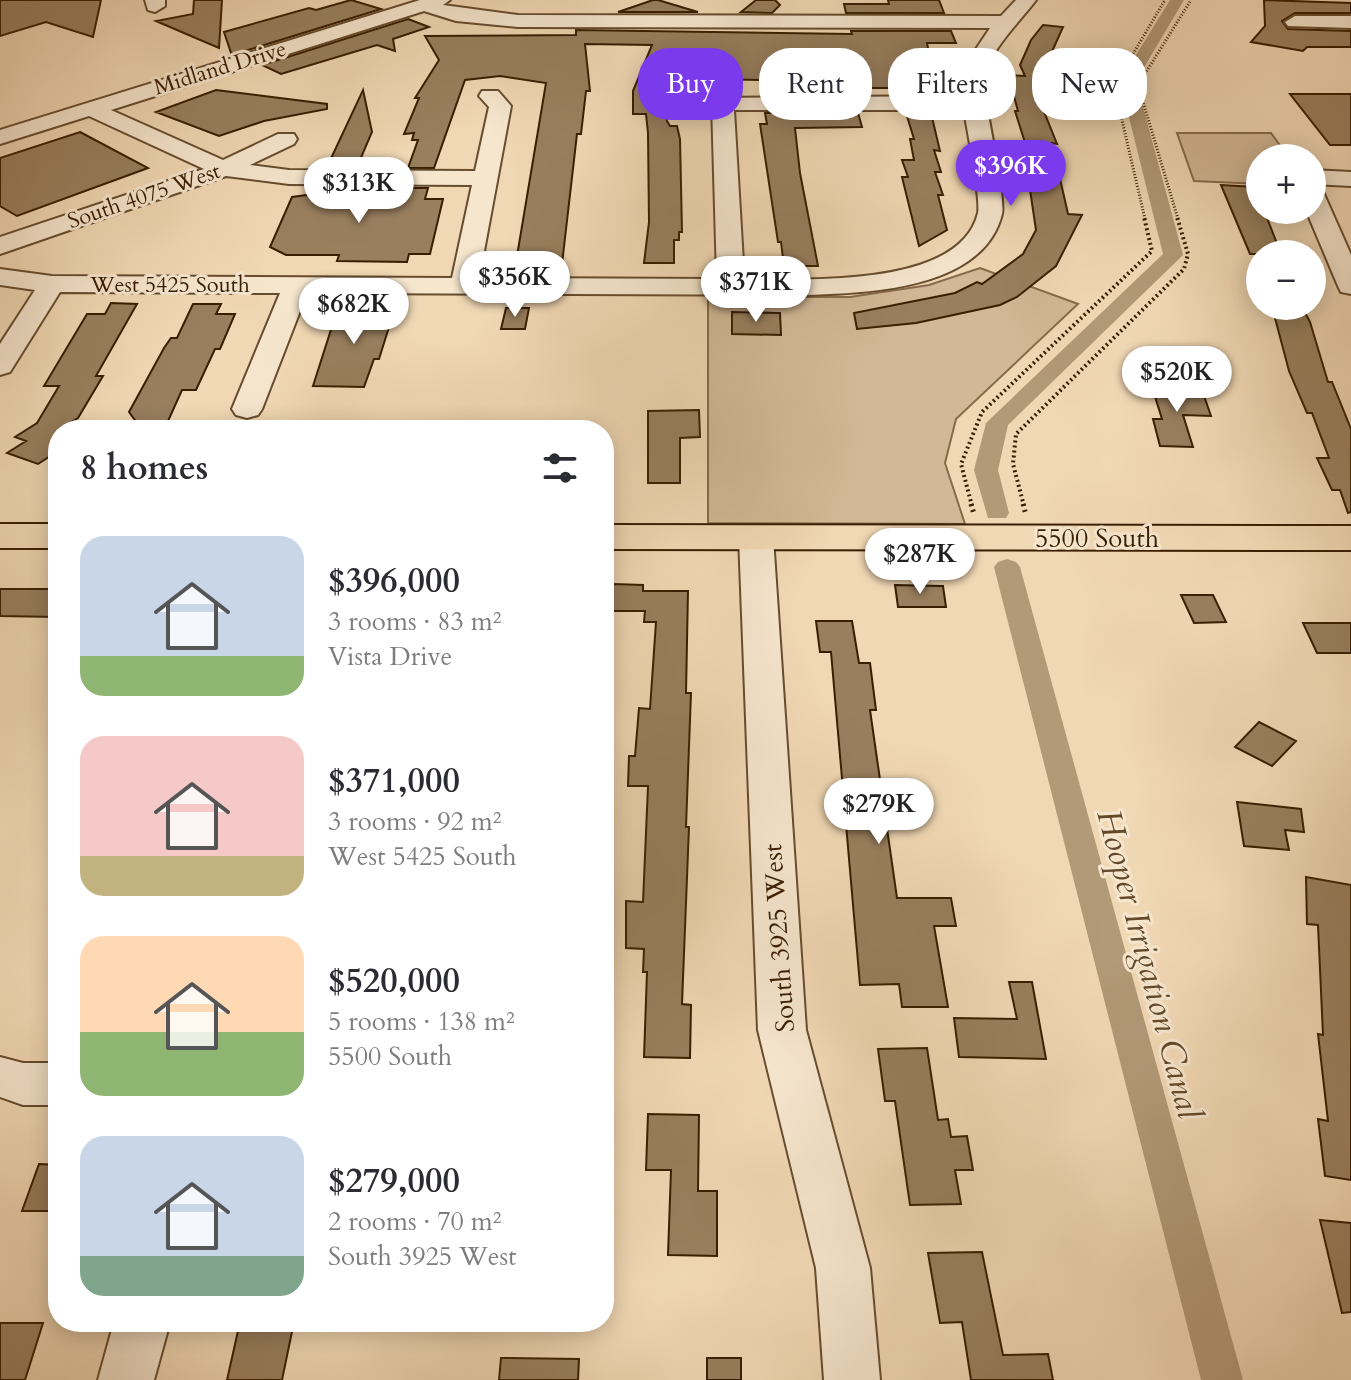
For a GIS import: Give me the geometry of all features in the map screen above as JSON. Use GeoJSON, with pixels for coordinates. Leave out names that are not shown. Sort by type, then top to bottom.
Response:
{"type":"FeatureCollection","features":[{"type":"Feature","properties":{"kind":"main road"},"geometry":{"type":"LineString","coordinates":[[0,536],[48,536]]}},
{"type":"Feature","properties":{"kind":"main road","name":"5500 South"},"geometry":{"type":"LineString","coordinates":[[614,537],[1351,538]]}},
{"type":"Feature","properties":{"kind":"street"},"geometry":{"type":"LineString","coordinates":[[707,22],[708,14],[718,0]]}},
{"type":"Feature","properties":{"kind":"street"},"geometry":{"type":"LineString","coordinates":[[987,48],[1026,0]]}},
{"type":"Feature","properties":{"kind":"street"},"geometry":{"type":"LineString","coordinates":[[431,3],[485,20],[1006,22]]}},
{"type":"Feature","properties":{"kind":"street","name":"Midland Drive"},"geometry":{"type":"LineString","coordinates":[[6,130],[91,109],[431,3]]}},
{"type":"Feature","properties":{"kind":"street"},"geometry":{"type":"LineString","coordinates":[[1295,22],[1351,22]]}},
{"type":"Feature","properties":{"kind":"street"},"geometry":{"type":"LineString","coordinates":[[464,286],[500,106],[490,96]]}},
{"type":"Feature","properties":{"kind":"street"},"geometry":{"type":"LineString","coordinates":[[731,287],[723,103],[888,103]]}},
{"type":"Feature","properties":{"kind":"street"},"geometry":{"type":"LineString","coordinates":[[91,109],[224,169],[289,177],[486,178]]}},
{"type":"Feature","properties":{"kind":"street","name":"West 5425 South"},"geometry":{"type":"LineString","coordinates":[[0,277],[52,284],[850,285],[905,276],[960,257],[976,244],[987,229],[991,211],[976,120]]}},
{"type":"Feature","properties":{"kind":"street","name":"South 4075 West"},"geometry":{"type":"LineString","coordinates":[[0,246],[224,169],[286,139]]}},
{"type":"Feature","properties":{"kind":"street"},"geometry":{"type":"LineString","coordinates":[[1326,178],[1351,179]]}},
{"type":"Feature","properties":{"kind":"street"},"geometry":{"type":"LineString","coordinates":[[1326,216],[1341,240],[1351,286]]}},
{"type":"Feature","properties":{"kind":"street"},"geometry":{"type":"LineString","coordinates":[[0,366],[52,284]]}},
{"type":"Feature","properties":{"kind":"street"},"geometry":{"type":"LineString","coordinates":[[247,409],[297,285]]}},
{"type":"Feature","properties":{"kind":"street","name":"South 3925 West"},"geometry":{"type":"LineString","coordinates":[[756,537],[782,1030],[843,1268],[852,1380]]}},
{"type":"Feature","properties":{"kind":"street"},"geometry":{"type":"LineString","coordinates":[[0,1077],[23,1084],[48,1084]]}},
{"type":"Feature","properties":{"kind":"street"},"geometry":{"type":"LineString","coordinates":[[126,1380],[139,1332]]}},
{"type":"Feature","properties":{"kind":"path"},"geometry":{"type":"LineString","coordinates":[[980,538],[961,464],[982,412],[1152,251],[1114,86],[1165,0]]}},
{"type":"Feature","properties":{"kind":"path"},"geometry":{"type":"LineString","coordinates":[[1032,538],[1013,464],[1016,434],[1184,269],[1188,254],[1138,85],[1191,0]]}},
{"type":"Feature","properties":{"kind":"shaded area"},"geometry":{"type":"Polygon","coordinates":[[[1177,133],[1271,133],[1279,144],[1246,144],[1246,183],[1194,181],[1177,133]]]}},
{"type":"Feature","properties":{"kind":"shaded area"},"geometry":{"type":"Polygon","coordinates":[[[980,268],[1078,304],[956,419],[945,463],[965,524],[708,523],[708,297],[850,297],[929,285],[980,268]]]}},
{"type":"Feature","properties":{"kind":"building"},"geometry":{"type":"Polygon","coordinates":[[[0,0],[101,0],[93,37],[46,22],[0,36],[0,0]]]}},
{"type":"Feature","properties":{"kind":"building"},"geometry":{"type":"Polygon","coordinates":[[[194,0],[222,0],[219,48],[156,21],[193,14],[194,0]]]}},
{"type":"Feature","properties":{"kind":"building"},"geometry":{"type":"Polygon","coordinates":[[[351,0],[381,9],[231,53],[224,32],[309,8],[316,10],[351,0]]]}},
{"type":"Feature","properties":{"kind":"building"},"geometry":{"type":"Polygon","coordinates":[[[658,0],[698,12],[618,12],[658,0]]]}},
{"type":"Feature","properties":{"kind":"building"},"geometry":{"type":"Polygon","coordinates":[[[756,0],[775,0],[780,5],[772,13],[741,12],[756,0]]]}},
{"type":"Feature","properties":{"kind":"building"},"geometry":{"type":"Polygon","coordinates":[[[888,0],[939,0],[944,13],[846,13],[844,4],[889,4],[888,0]]]}},
{"type":"Feature","properties":{"kind":"building"},"geometry":{"type":"Polygon","coordinates":[[[1264,0],[1351,3],[1351,13],[1295,13],[1282,21],[1288,29],[1351,31],[1351,47],[1307,47],[1303,51],[1251,42],[1265,26],[1264,0]]]}},
{"type":"Feature","properties":{"kind":"building"},"geometry":{"type":"Polygon","coordinates":[[[408,19],[429,27],[393,39],[395,51],[377,45],[281,74],[262,65],[408,19]]]}},
{"type":"Feature","properties":{"kind":"building"},"geometry":{"type":"Polygon","coordinates":[[[1043,25],[1063,27],[1054,48],[1032,48],[1032,120],[1047,120],[1057,144],[1052,143],[1068,214],[1082,215],[1056,266],[1017,297],[1000,305],[916,323],[857,329],[854,313],[955,293],[977,282],[982,284],[1023,254],[1036,230],[1024,149],[1027,149],[1016,114],[1016,75],[1025,76],[1020,65],[1031,40],[1043,25]]]}},
{"type":"Feature","properties":{"kind":"building"},"geometry":{"type":"Polygon","coordinates":[[[576,30],[852,34],[851,31],[951,31],[956,43],[927,43],[928,48],[888,48],[888,88],[872,88],[872,48],[759,48],[759,80],[743,80],[743,48],[585,44],[590,91],[586,91],[581,134],[577,134],[562,264],[535,264],[536,255],[517,256],[546,83],[500,76],[465,80],[434,168],[408,168],[418,140],[412,140],[414,133],[404,134],[419,98],[415,98],[439,60],[425,36],[576,35],[576,30]]]}},
{"type":"Feature","properties":{"kind":"building"},"geometry":{"type":"Polygon","coordinates":[[[638,79],[638,114],[633,114],[633,91],[638,79]]]}},
{"type":"Feature","properties":{"kind":"building"},"geometry":{"type":"Polygon","coordinates":[[[216,90],[327,104],[327,109],[264,121],[219,136],[156,112],[216,90]]]}},
{"type":"Feature","properties":{"kind":"building"},"geometry":{"type":"Polygon","coordinates":[[[363,90],[372,132],[357,167],[327,167],[363,90]]]}},
{"type":"Feature","properties":{"kind":"building"},"geometry":{"type":"Polygon","coordinates":[[[1290,94],[1351,94],[1351,145],[1330,145],[1290,94]]]}},
{"type":"Feature","properties":{"kind":"building"},"geometry":{"type":"Polygon","coordinates":[[[647,120],[667,120],[670,126],[677,126],[680,139],[682,232],[679,232],[679,240],[674,240],[674,263],[644,263],[649,222],[647,120]]]}},
{"type":"Feature","properties":{"kind":"building"},"geometry":{"type":"Polygon","coordinates":[[[766,120],[860,120],[862,127],[795,128],[800,173],[818,266],[784,266],[760,124],[767,124],[766,120]]]}},
{"type":"Feature","properties":{"kind":"building"},"geometry":{"type":"Polygon","coordinates":[[[908,120],[933,120],[940,151],[934,150],[941,172],[935,172],[943,195],[938,195],[947,230],[919,246],[902,177],[908,177],[902,160],[914,160],[910,139],[914,139],[908,120]]]}},
{"type":"Feature","properties":{"kind":"building"},"geometry":{"type":"Polygon","coordinates":[[[80,132],[148,168],[17,216],[0,206],[0,158],[80,132]]]}},
{"type":"Feature","properties":{"kind":"building"},"geometry":{"type":"Polygon","coordinates":[[[1221,185],[1246,186],[1246,224],[1269,224],[1276,240],[1246,240],[1246,244],[1221,185]]]}},
{"type":"Feature","properties":{"kind":"building"},"geometry":{"type":"Polygon","coordinates":[[[317,187],[348,187],[345,195],[399,194],[401,188],[428,188],[425,199],[443,199],[430,254],[409,254],[407,262],[337,261],[339,255],[286,255],[270,247],[292,197],[314,194],[317,187]]]}},
{"type":"Feature","properties":{"kind":"building"},"geometry":{"type":"Polygon","coordinates":[[[111,303],[137,304],[96,376],[103,376],[78,418],[48,420],[48,458],[38,464],[7,453],[26,441],[15,437],[37,423],[59,386],[44,386],[87,314],[105,314],[111,303]]]}},
{"type":"Feature","properties":{"kind":"building"},"geometry":{"type":"Polygon","coordinates":[[[193,304],[221,304],[216,314],[235,314],[220,349],[215,349],[196,390],[182,390],[168,420],[135,420],[129,412],[164,348],[171,338],[177,338],[193,304]]]}},
{"type":"Feature","properties":{"kind":"building"},"geometry":{"type":"Polygon","coordinates":[[[352,304],[395,308],[379,359],[374,359],[364,387],[313,386],[335,317],[347,317],[352,304]]]}},
{"type":"Feature","properties":{"kind":"building"},"geometry":{"type":"Polygon","coordinates":[[[506,308],[529,308],[525,329],[501,329],[506,308]]]}},
{"type":"Feature","properties":{"kind":"building"},"geometry":{"type":"Polygon","coordinates":[[[732,312],[780,313],[781,335],[732,334],[732,312]]]}},
{"type":"Feature","properties":{"kind":"building"},"geometry":{"type":"Polygon","coordinates":[[[1276,320],[1309,320],[1328,382],[1332,382],[1351,429],[1351,512],[1348,513],[1340,490],[1332,490],[1317,458],[1329,458],[1312,413],[1307,413],[1289,371],[1276,320]]]}},
{"type":"Feature","properties":{"kind":"building"},"geometry":{"type":"Polygon","coordinates":[[[1151,384],[1202,390],[1211,416],[1183,415],[1193,447],[1160,446],[1153,419],[1162,419],[1151,384]]]}},
{"type":"Feature","properties":{"kind":"building"},"geometry":{"type":"Polygon","coordinates":[[[699,410],[700,437],[680,438],[680,483],[648,483],[648,411],[699,410]]]}},
{"type":"Feature","properties":{"kind":"building"},"geometry":{"type":"Polygon","coordinates":[[[614,584],[643,585],[643,591],[688,591],[686,693],[691,693],[682,1004],[691,1005],[690,1058],[644,1057],[647,972],[643,972],[644,949],[626,948],[626,901],[643,902],[648,786],[628,786],[629,756],[635,756],[639,708],[650,709],[656,622],[644,622],[645,611],[614,611],[614,584]]]}},
{"type":"Feature","properties":{"kind":"building"},"geometry":{"type":"Polygon","coordinates":[[[895,585],[943,586],[946,607],[898,607],[895,585]]]}},
{"type":"Feature","properties":{"kind":"building"},"geometry":{"type":"Polygon","coordinates":[[[0,589],[48,589],[48,617],[0,616],[0,589]]]}},
{"type":"Feature","properties":{"kind":"building"},"geometry":{"type":"Polygon","coordinates":[[[1181,595],[1213,595],[1226,622],[1194,623],[1181,595]]]}},
{"type":"Feature","properties":{"kind":"building"},"geometry":{"type":"Polygon","coordinates":[[[816,621],[852,621],[859,663],[870,663],[876,710],[870,710],[897,898],[951,898],[956,926],[934,926],[948,1007],[902,1007],[899,984],[860,985],[831,652],[820,652],[816,621]]]}},
{"type":"Feature","properties":{"kind":"building"},"geometry":{"type":"Polygon","coordinates":[[[1303,623],[1351,623],[1351,653],[1317,653],[1303,623]]]}},
{"type":"Feature","properties":{"kind":"building"},"geometry":{"type":"Polygon","coordinates":[[[1259,722],[1296,741],[1272,766],[1235,747],[1259,722]]]}},
{"type":"Feature","properties":{"kind":"building"},"geometry":{"type":"Polygon","coordinates":[[[1237,802],[1301,809],[1304,832],[1285,830],[1289,850],[1244,846],[1237,802]]]}},
{"type":"Feature","properties":{"kind":"building"},"geometry":{"type":"Polygon","coordinates":[[[1306,877],[1351,885],[1351,1180],[1325,1176],[1318,1119],[1328,1121],[1318,1034],[1323,1035],[1318,925],[1307,924],[1306,877]]]}},
{"type":"Feature","properties":{"kind":"building"},"geometry":{"type":"Polygon","coordinates":[[[1009,982],[1032,982],[1046,1059],[959,1057],[954,1018],[1017,1019],[1009,982]]]}},
{"type":"Feature","properties":{"kind":"building"},"geometry":{"type":"Polygon","coordinates":[[[927,1048],[938,1120],[948,1119],[951,1137],[967,1136],[973,1170],[955,1170],[961,1204],[910,1205],[895,1101],[885,1101],[878,1049],[927,1048]]]}},
{"type":"Feature","properties":{"kind":"building"},"geometry":{"type":"Polygon","coordinates":[[[648,1114],[699,1115],[698,1191],[717,1191],[717,1256],[668,1255],[671,1170],[646,1170],[648,1114]]]}},
{"type":"Feature","properties":{"kind":"building"},"geometry":{"type":"Polygon","coordinates":[[[39,1164],[48,1164],[48,1211],[22,1211],[39,1164]]]}},
{"type":"Feature","properties":{"kind":"building"},"geometry":{"type":"Polygon","coordinates":[[[1320,1220],[1351,1223],[1351,1312],[1342,1313],[1320,1220]]]}},
{"type":"Feature","properties":{"kind":"building"},"geometry":{"type":"Polygon","coordinates":[[[982,1252],[1003,1355],[1048,1354],[1053,1380],[971,1380],[962,1322],[940,1323],[928,1253],[982,1252]]]}},
{"type":"Feature","properties":{"kind":"building"},"geometry":{"type":"Polygon","coordinates":[[[0,1323],[43,1323],[25,1380],[0,1380],[0,1323]]]}},
{"type":"Feature","properties":{"kind":"building"},"geometry":{"type":"Polygon","coordinates":[[[238,1332],[292,1332],[282,1380],[227,1380],[238,1332]]]}},
{"type":"Feature","properties":{"kind":"building"},"geometry":{"type":"Polygon","coordinates":[[[501,1358],[579,1359],[578,1380],[499,1380],[501,1358]]]}},
{"type":"Feature","properties":{"kind":"building"},"geometry":{"type":"Polygon","coordinates":[[[707,1358],[741,1358],[741,1380],[707,1380],[707,1358]]]}},
{"type":"Feature","properties":{"kind":"waterway","name":"Hooper Irrigation Canal"},"geometry":{"type":"LineString","coordinates":[[997,513],[986,470],[997,423],[1173,255],[1128,81],[1177,0]]}},
{"type":"Feature","properties":{"kind":"waterway","name":"Hooper Irrigation Canal"},"geometry":{"type":"LineString","coordinates":[[1007,567],[1222,1380]]}}]}
